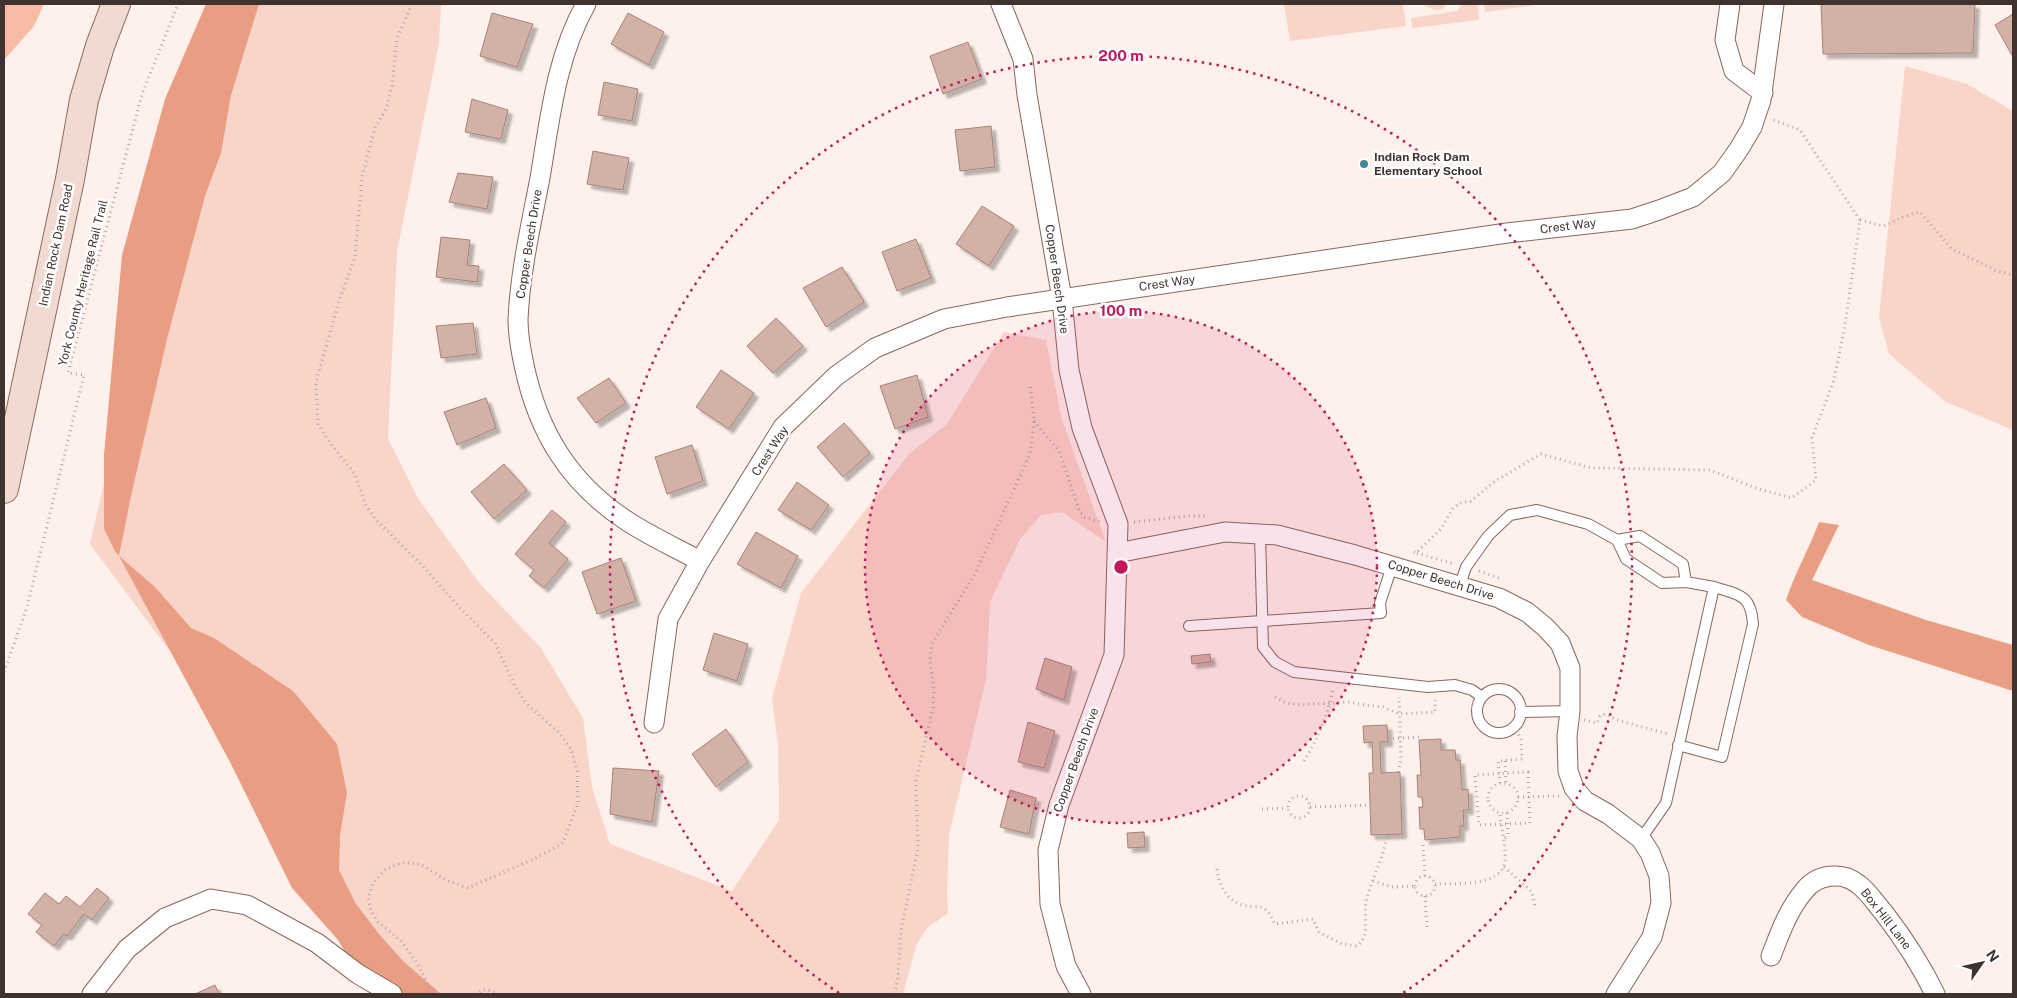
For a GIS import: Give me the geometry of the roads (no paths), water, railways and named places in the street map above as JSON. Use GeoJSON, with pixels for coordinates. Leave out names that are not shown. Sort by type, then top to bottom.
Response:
{"type":"FeatureCollection","features":[{"type":"Feature","properties":{"kind":"main road","name":"Indian Rock Dam Road"},"geometry":{"type":"LineString","coordinates":[[4,490],[70,179],[84,100],[100,46],[116,4]]}},
{"type":"Feature","properties":{"kind":"street","name":"Copper Beech Drive"},"geometry":{"type":"LineString","coordinates":[[586,4],[564,52],[521,279],[518,322],[523,362],[536,412],[554,447],[579,481],[628,522],[700,561]]}},
{"type":"Feature","properties":{"kind":"street","name":"Copper Beech Drive"},"geometry":{"type":"LineString","coordinates":[[1001,4],[1023,59],[1027,95],[1062,299],[1069,370],[1082,428],[1118,524],[1114,655],[1058,804],[1048,850],[1050,904],[1066,966],[1081,994]]}},
{"type":"Feature","properties":{"kind":"street"},"geometry":{"type":"LineString","coordinates":[[1730,4],[1725,40],[1734,71],[1763,93]]}},
{"type":"Feature","properties":{"kind":"street","name":"Crest Way"},"geometry":{"type":"LineString","coordinates":[[654,724],[668,619],[700,561],[784,427],[836,376],[875,348],[944,319],[1062,299],[1507,233],[1632,219],[1693,196],[1722,173],[1752,127],[1763,93],[1774,4]]}},
{"type":"Feature","properties":{"kind":"street","name":"Copper Beech Drive"},"geometry":{"type":"LineString","coordinates":[[1117,553],[1225,532],[1277,535],[1460,585],[1499,598],[1527,612],[1560,642],[1570,668],[1570,714],[1567,736],[1568,771],[1574,788],[1585,801],[1608,814],[1641,839]]}},
{"type":"Feature","properties":{"kind":"street"},"geometry":{"type":"LineString","coordinates":[[1616,994],[1652,937],[1661,903],[1659,876],[1650,853],[1641,839]]}},
{"type":"Feature","properties":{"kind":"street","name":"Box Hill Lane"},"geometry":{"type":"LineString","coordinates":[[1771,956],[1785,920],[1804,889],[1823,876],[1843,876],[1859,884],[1880,909],[1924,970],[1935,994]]}},
{"type":"Feature","properties":{"kind":"street"},"geometry":{"type":"LineString","coordinates":[[92,994],[128,949],[165,918],[211,899],[247,905],[317,943],[358,974],[392,994]]}},
{"type":"Feature","properties":{"kind":"lane"},"geometry":{"type":"LineString","coordinates":[[1460,585],[1466,568],[1488,536],[1510,515],[1537,510],[1588,524],[1617,540],[1626,559],[1662,583],[1686,582],[1714,587],[1742,596],[1752,609],[1754,624],[1722,757],[1679,742]]}},
{"type":"Feature","properties":{"kind":"lane"},"geometry":{"type":"LineString","coordinates":[[1260,534],[1263,647],[1275,662],[1294,672],[1398,684],[1436,687],[1455,685],[1472,690],[1482,697]]}},
{"type":"Feature","properties":{"kind":"lane"},"geometry":{"type":"LineString","coordinates":[[1617,540],[1640,536],[1683,564],[1686,582]]}},
{"type":"Feature","properties":{"kind":"lane"},"geometry":{"type":"LineString","coordinates":[[1189,626],[1380,614],[1380,603],[1392,566]]}},
{"type":"Feature","properties":{"kind":"lane"},"geometry":{"type":"LineString","coordinates":[[1641,839],[1666,803],[1714,587]]}},
{"type":"Feature","properties":{"kind":"lane"},"geometry":{"type":"LineString","coordinates":[[1503,690],[1516,698],[1520,712],[1515,726],[1509,731],[1494,733],[1482,726],[1477,711],[1482,697],[1488,692],[1503,690]]}},
{"type":"Feature","properties":{"kind":"lane"},"geometry":{"type":"LineString","coordinates":[[1520,712],[1570,714]]}},
{"type":"Feature","properties":{"kind":"place","name":"Indian Rock Dam Elementary School"},"geometry":{"type":"Point","coordinates":[1364,164]}}]}
